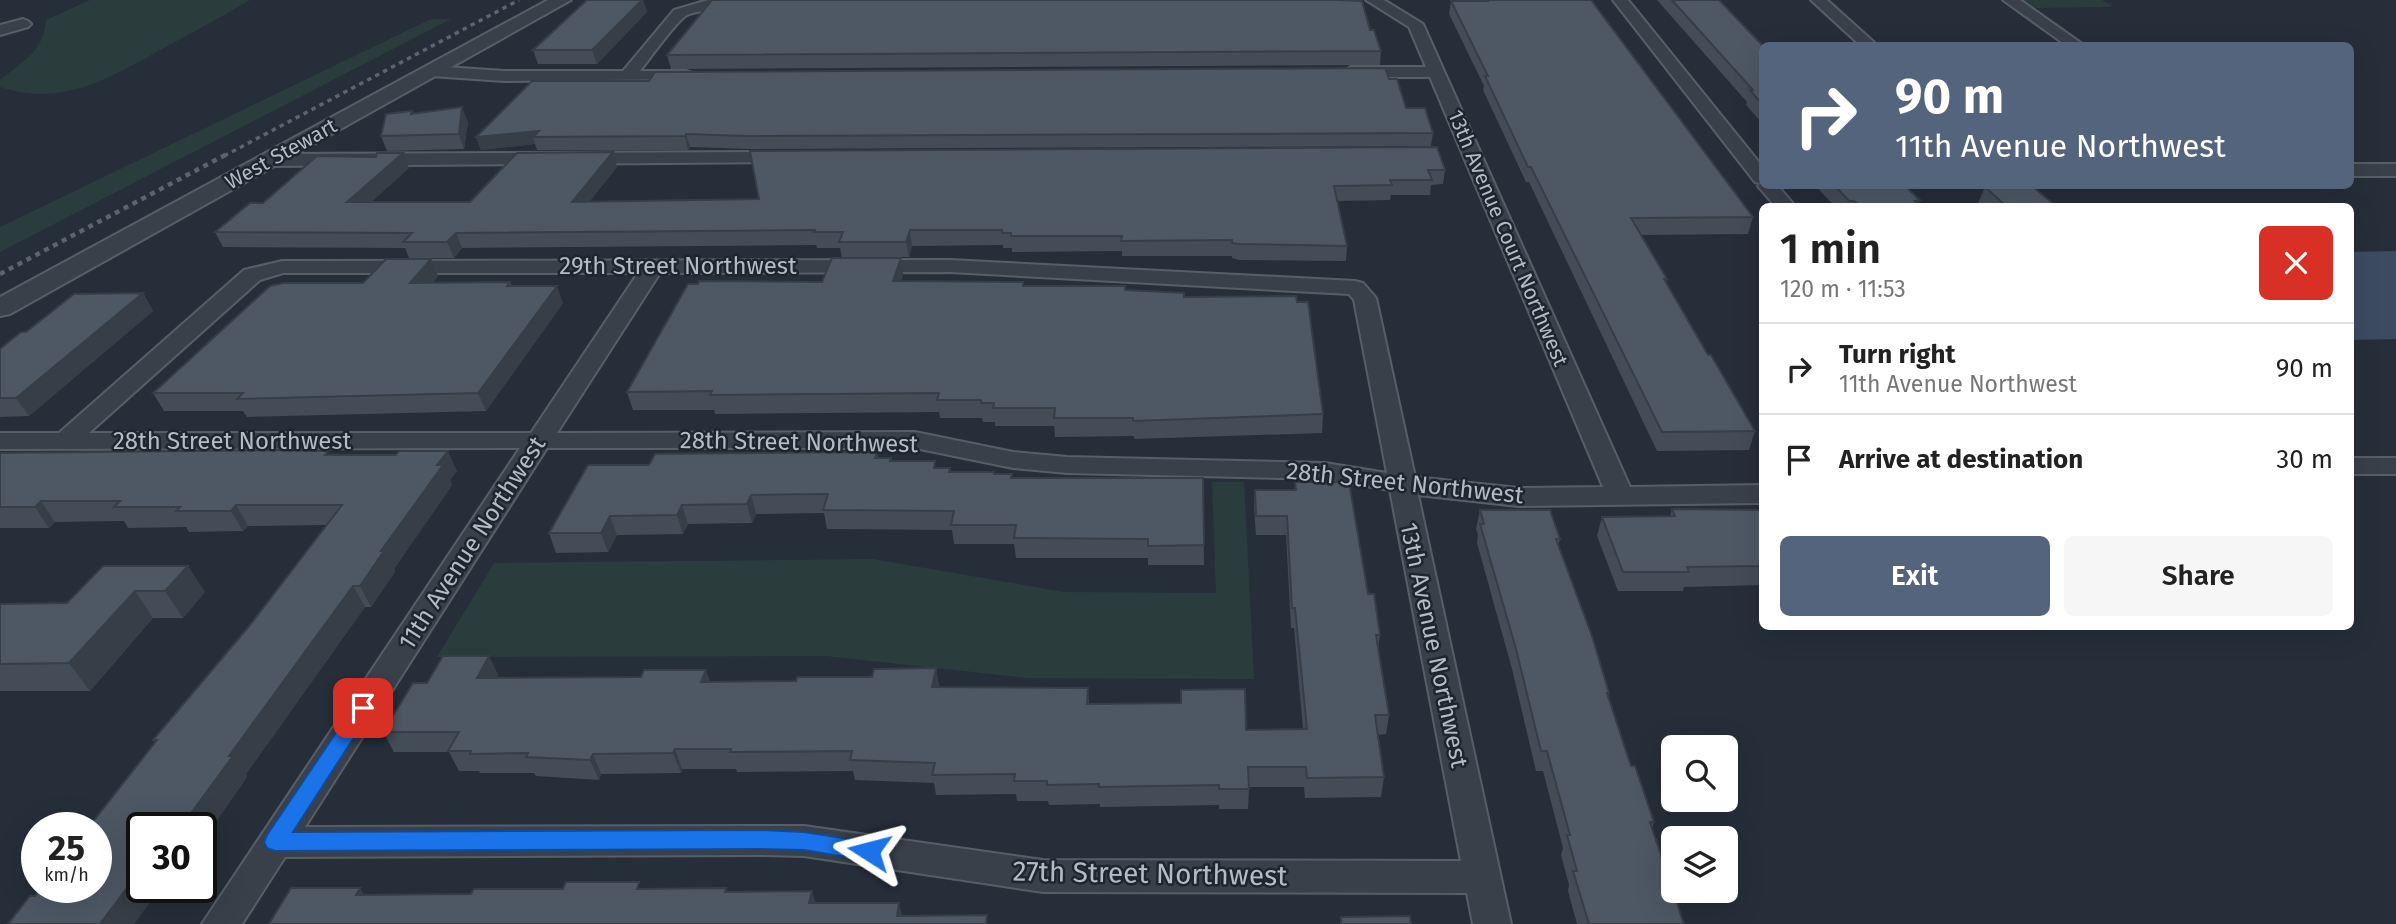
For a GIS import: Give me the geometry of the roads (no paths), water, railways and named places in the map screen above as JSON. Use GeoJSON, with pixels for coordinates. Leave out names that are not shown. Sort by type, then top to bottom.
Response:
{"type":"FeatureCollection","features":[{"type":"Feature","properties":{"kind":"street","name":"West Stewart"},"geometry":{"type":"LineString","coordinates":[[0,308],[562,0]]}},
{"type":"Feature","properties":{"kind":"street","name":"13th Avenue Court Northwest"},"geometry":{"type":"LineString","coordinates":[[1373,0],[1415,24],[1620,496]]}},
{"type":"Feature","properties":{"kind":"street"},"geometry":{"type":"LineString","coordinates":[[1620,0],[1759,174]]}},
{"type":"Feature","properties":{"kind":"street"},"geometry":{"type":"LineString","coordinates":[[1818,0],[1866,42]]}},
{"type":"Feature","properties":{"kind":"street"},"geometry":{"type":"LineString","coordinates":[[2010,0],[2072,42]]}},
{"type":"Feature","properties":{"kind":"street"},"geometry":{"type":"LineString","coordinates":[[627,77],[679,13],[709,4],[764,4]]}},
{"type":"Feature","properties":{"kind":"street"},"geometry":{"type":"LineString","coordinates":[[0,30],[23,24]]}},
{"type":"Feature","properties":{"kind":"street"},"geometry":{"type":"LineString","coordinates":[[431,71],[504,76],[705,76]]}},
{"type":"Feature","properties":{"kind":"street"},"geometry":{"type":"LineString","coordinates":[[1332,72],[1436,72]]}},
{"type":"Feature","properties":{"kind":"street"},"geometry":{"type":"LineString","coordinates":[[271,160],[802,158]]}},
{"type":"Feature","properties":{"kind":"street"},"geometry":{"type":"LineString","coordinates":[[2354,170],[2396,170]]}},
{"type":"Feature","properties":{"kind":"street"},"geometry":{"type":"LineString","coordinates":[[1771,189],[1783,203]]}},
{"type":"Feature","properties":{"kind":"street","name":"29th Street Northwest"},"geometry":{"type":"LineString","coordinates":[[65,441],[252,275],[266,269],[282,267],[950,266],[1355,288]]}},
{"type":"Feature","properties":{"kind":"street","name":"11th Avenue Northwest"},"geometry":{"type":"LineString","coordinates":[[221,924],[653,267]]}},
{"type":"Feature","properties":{"kind":"street","name":"13th Avenue Northwest"},"geometry":{"type":"LineString","coordinates":[[1355,288],[1365,298],[1492,924]]}},
{"type":"Feature","properties":{"kind":"street","name":"28th Street Northwest"},"geometry":{"type":"LineString","coordinates":[[0,441],[915,440],[1013,460],[1067,465],[1325,471],[1443,490],[1518,497],[1759,495]]}},
{"type":"Feature","properties":{"kind":"street"},"geometry":{"type":"LineString","coordinates":[[2354,466],[2396,466]]}},
{"type":"Feature","properties":{"kind":"street","name":"27th Street Northwest"},"geometry":{"type":"LineString","coordinates":[[275,842],[804,841],[1043,876],[1482,877]]}},
{"type":"Feature","properties":{"kind":"water"},"geometry":{"type":"Polygon","coordinates":[[[2396,251],[2396,339],[2354,340],[2354,252],[2396,251]]]}},
{"type":"Feature","properties":{"kind":"railway"},"geometry":{"type":"LineString","coordinates":[[224,156],[519,0]]}},
{"type":"Feature","properties":{"kind":"railway"},"geometry":{"type":"LineString","coordinates":[[0,274],[227,154]]}}]}
